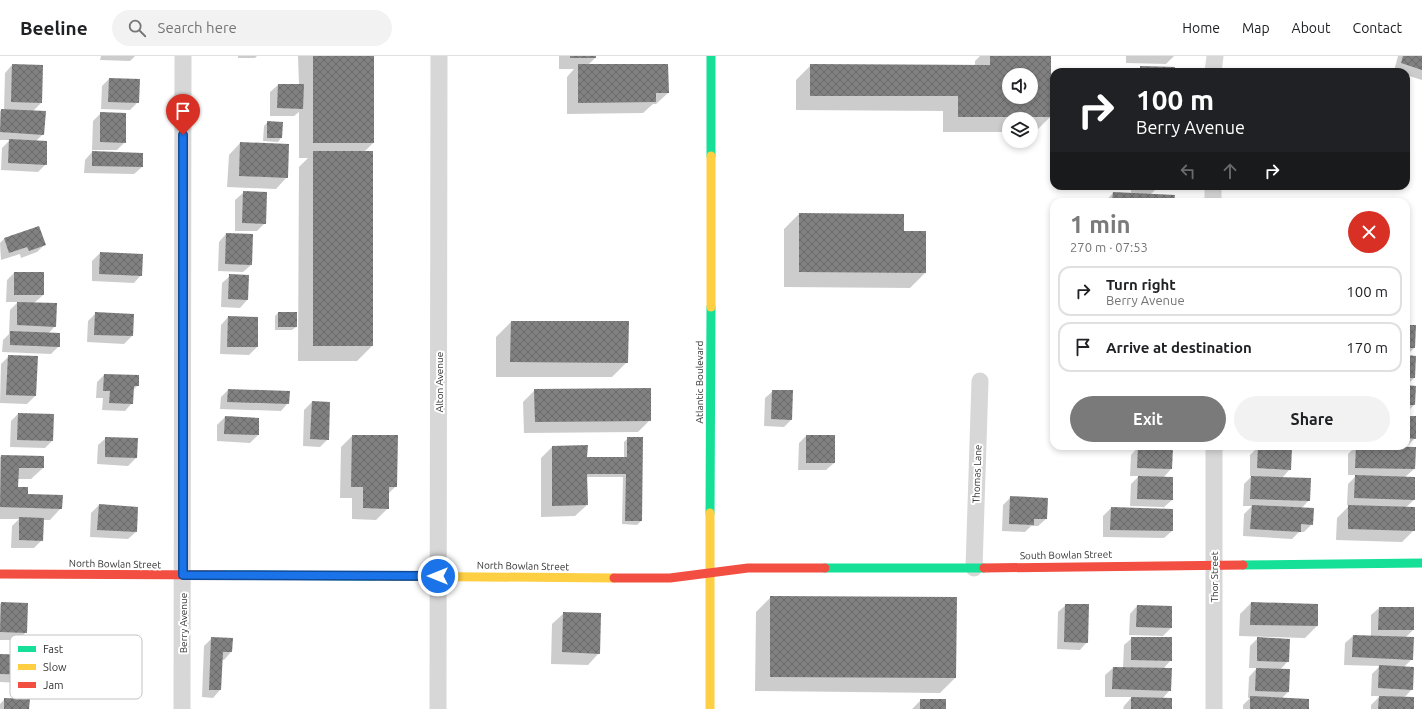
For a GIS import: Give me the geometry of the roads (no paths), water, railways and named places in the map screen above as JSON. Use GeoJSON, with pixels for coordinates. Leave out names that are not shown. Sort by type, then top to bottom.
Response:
{"type":"FeatureCollection","features":[{"type":"Feature","properties":{"kind":"street","name":"Berry Avenue"},"geometry":{"type":"LineString","coordinates":[[182,709],[183,56]]}},
{"type":"Feature","properties":{"kind":"street","name":"Alton Avenue"},"geometry":{"type":"LineString","coordinates":[[438,709],[439,56]]}},
{"type":"Feature","properties":{"kind":"street","name":"Atlantic Boulevard"},"geometry":{"type":"LineString","coordinates":[[710,709],[711,56]]}},
{"type":"Feature","properties":{"kind":"street"},"geometry":{"type":"LineString","coordinates":[[1214,68],[1215,56]]}},
{"type":"Feature","properties":{"kind":"street","name":"Thomas Lane"},"geometry":{"type":"LineString","coordinates":[[974,568],[980,381]]}},
{"type":"Feature","properties":{"kind":"street","name":"Thor Street"},"geometry":{"type":"LineString","coordinates":[[1214,450],[1214,709]]}},
{"type":"Feature","properties":{"kind":"street","name":"South Bowlan Street"},"geometry":{"type":"LineString","coordinates":[[710,573],[748,568],[974,568],[1214,564],[1422,563]]}},
{"type":"Feature","properties":{"kind":"street","name":"North Bowlan Street"},"geometry":{"type":"LineString","coordinates":[[0,574],[670,578],[710,573]]}}]}
